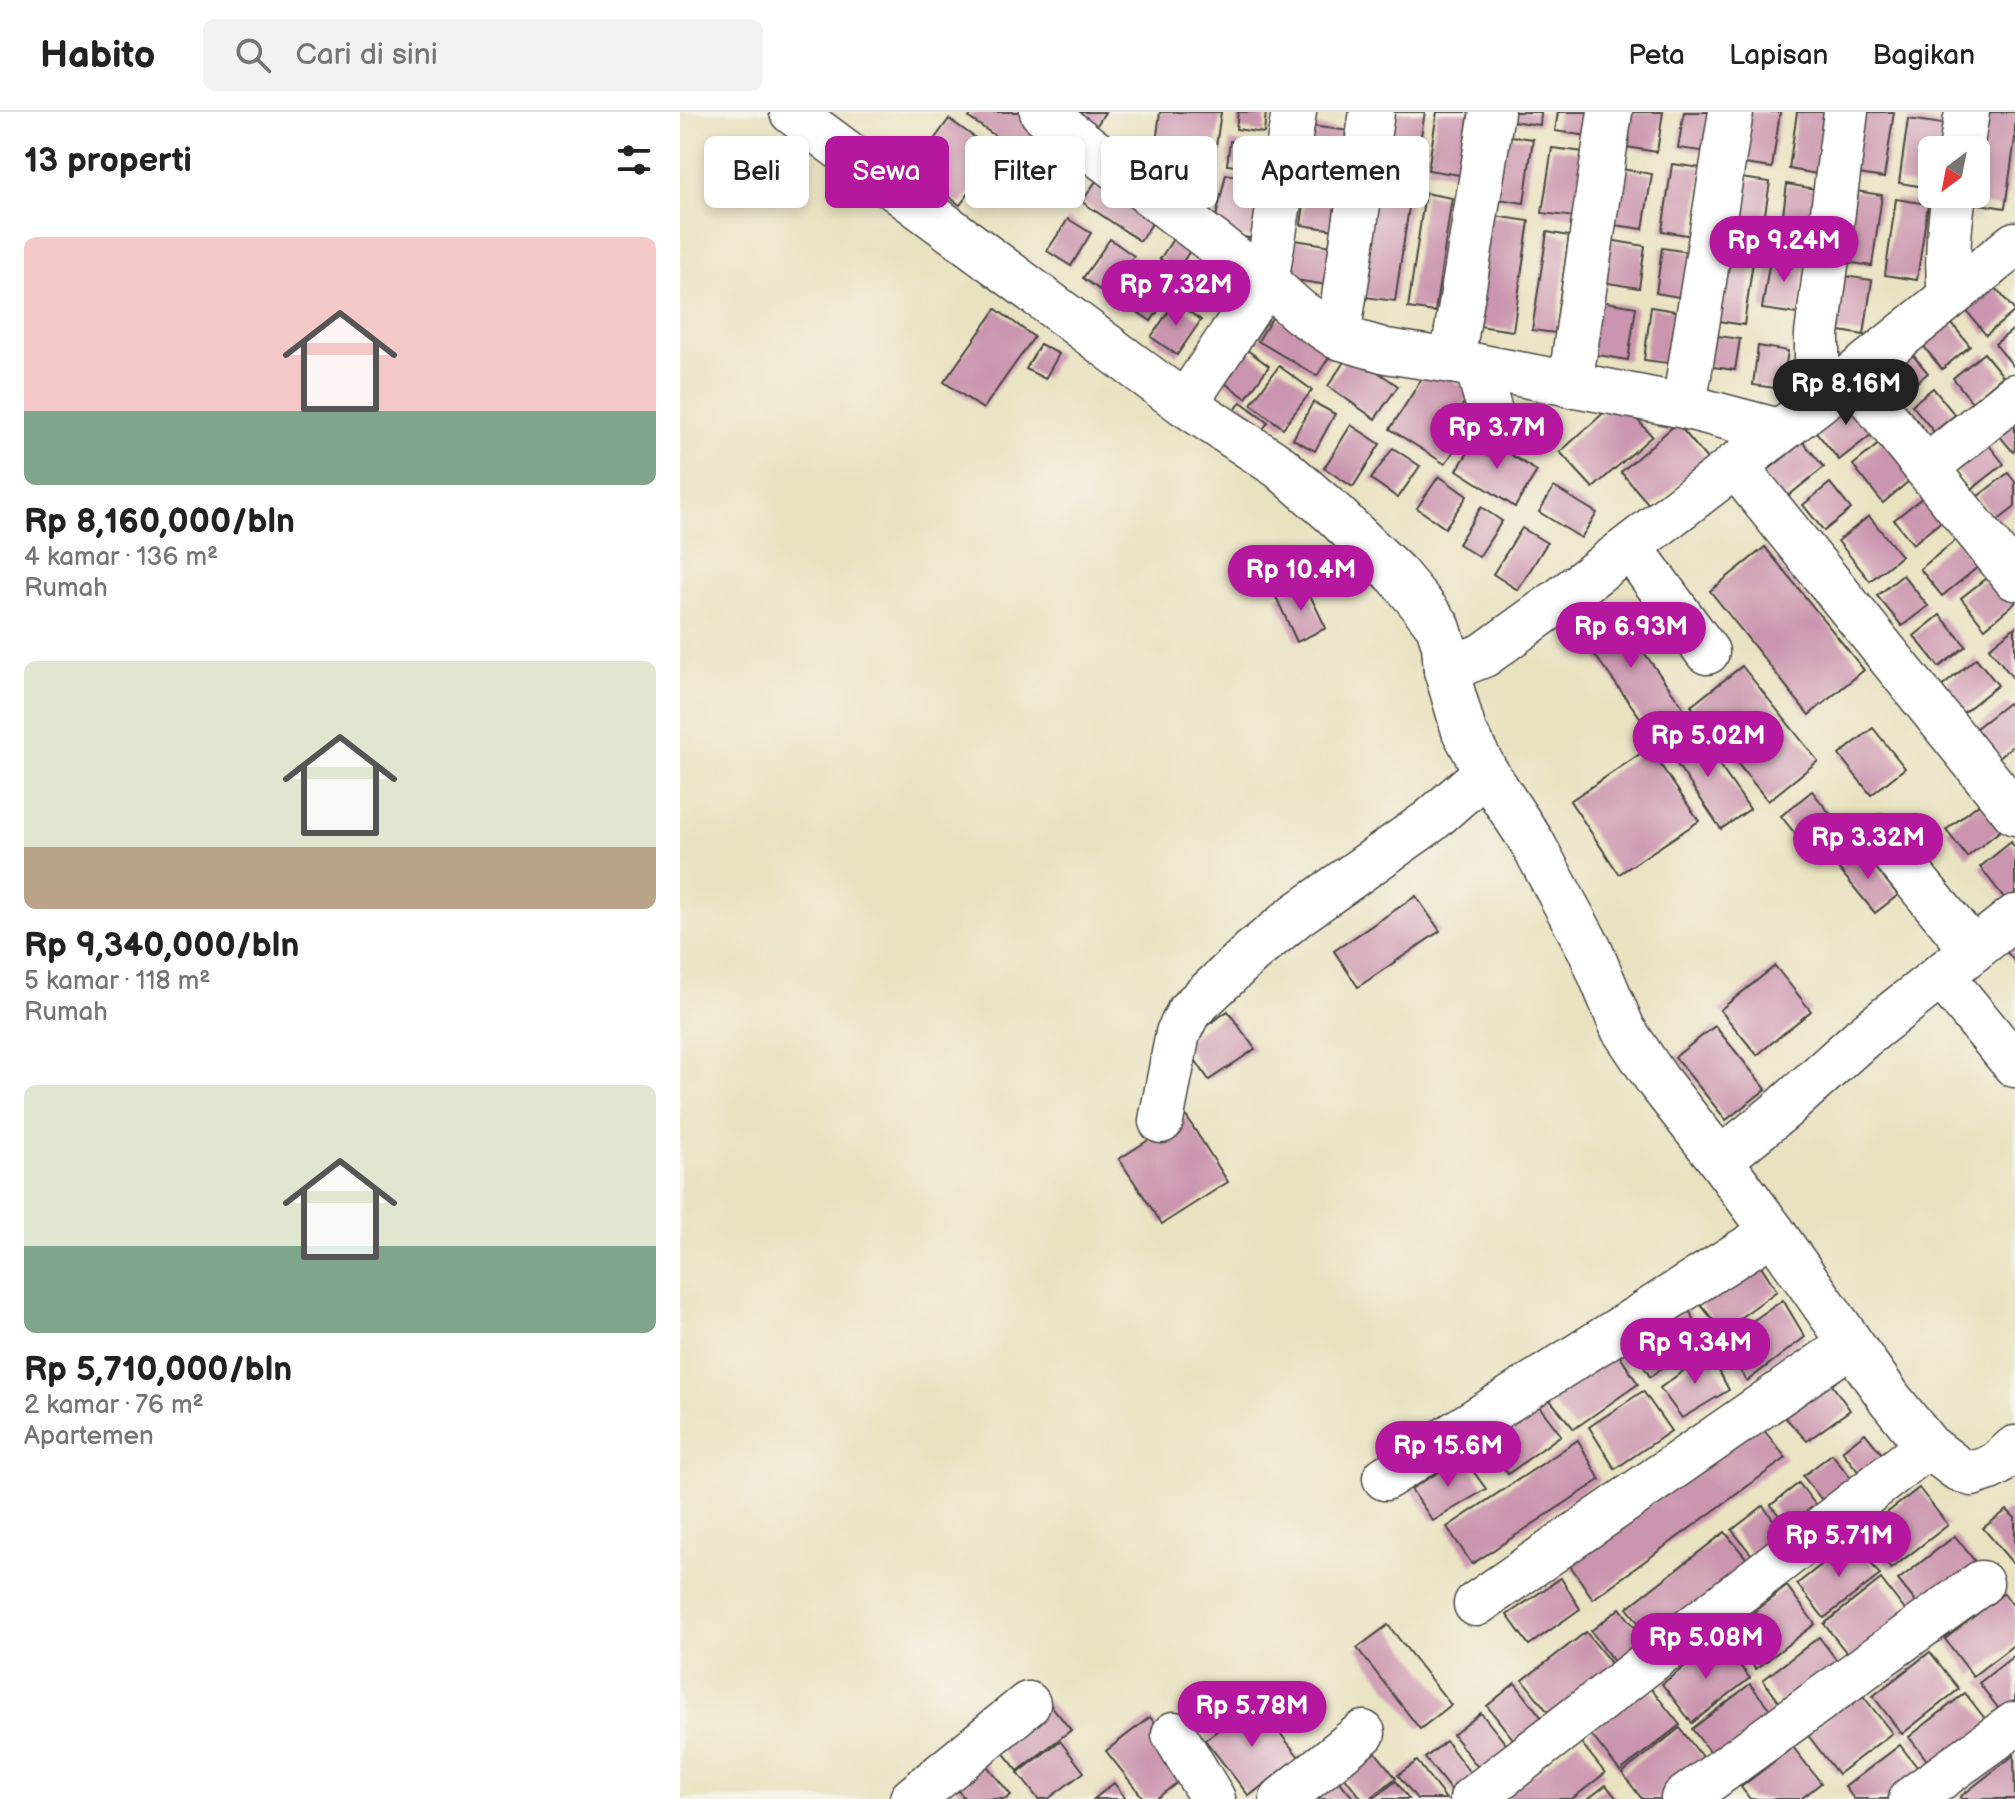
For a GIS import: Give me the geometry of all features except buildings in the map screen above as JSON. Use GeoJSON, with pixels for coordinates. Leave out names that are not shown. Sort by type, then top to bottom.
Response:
{"type":"FeatureCollection","features":[{"type":"Feature","properties":{"kind":"street"},"geometry":{"type":"LineString","coordinates":[[792,112],[1185,404],[1280,467],[1397,575],[1438,626],[1444,645],[1446,670],[1464,731],[1486,772],[1532,842],[1590,950],[1623,1029],[1658,1081],[1720,1160],[1890,1399],[1928,1446],[1957,1468],[1972,1474],[2009,1466]]}},
{"type":"Feature","properties":{"kind":"street"},"geometry":{"type":"LineString","coordinates":[[1042,112],[1266,282],[1300,312],[1338,337],[1386,351],[1684,406],[1779,431]]}},
{"type":"Feature","properties":{"kind":"street"},"geometry":{"type":"LineString","coordinates":[[1185,404],[1266,282],[1294,112]]}},
{"type":"Feature","properties":{"kind":"street"},"geometry":{"type":"LineString","coordinates":[[1338,337],[1372,112]]}},
{"type":"Feature","properties":{"kind":"street"},"geometry":{"type":"LineString","coordinates":[[1490,433],[1489,408],[1464,363],[1492,112]]}},
{"type":"Feature","properties":{"kind":"street"},"geometry":{"type":"LineString","coordinates":[[1570,385],[1610,112]]}},
{"type":"Feature","properties":{"kind":"street"},"geometry":{"type":"LineString","coordinates":[[1684,406],[1731,112]]}},
{"type":"Feature","properties":{"kind":"street"},"geometry":{"type":"LineString","coordinates":[[1846,112],[1817,334],[1817,371],[1926,468],[2009,558]]}},
{"type":"Feature","properties":{"kind":"street"},"geometry":{"type":"LineString","coordinates":[[1963,136],[1967,112]]}},
{"type":"Feature","properties":{"kind":"street"},"geometry":{"type":"LineString","coordinates":[[1950,296],[1947,268],[1952,208]]}},
{"type":"Feature","properties":{"kind":"street"},"geometry":{"type":"LineString","coordinates":[[1446,670],[1484,655],[1630,547],[1836,388],[2015,244]]}},
{"type":"Feature","properties":{"kind":"street"},"geometry":{"type":"LineString","coordinates":[[1926,468],[2015,396]]}},
{"type":"Feature","properties":{"kind":"street"},"geometry":{"type":"LineString","coordinates":[[1735,465],[2015,813]]}},
{"type":"Feature","properties":{"kind":"street"},"geometry":{"type":"LineString","coordinates":[[1630,547],[1707,652]]}},
{"type":"Feature","properties":{"kind":"street"},"geometry":{"type":"LineString","coordinates":[[1161,1121],[1178,1033],[1189,1011],[1286,924],[1430,821],[1486,772]]}},
{"type":"Feature","properties":{"kind":"street"},"geometry":{"type":"LineString","coordinates":[[1880,837],[2015,1065]]}},
{"type":"Feature","properties":{"kind":"street"},"geometry":{"type":"LineString","coordinates":[[1720,1160],[1783,1109],[1863,1037],[2015,917]]}},
{"type":"Feature","properties":{"kind":"street"},"geometry":{"type":"LineString","coordinates":[[1385,1478],[1773,1232]]}},
{"type":"Feature","properties":{"kind":"street"},"geometry":{"type":"LineString","coordinates":[[1476,1604],[1851,1344]]}},
{"type":"Feature","properties":{"kind":"street"},"geometry":{"type":"LineString","coordinates":[[1472,1799],[1928,1446]]}},
{"type":"Feature","properties":{"kind":"street"},"geometry":{"type":"LineString","coordinates":[[1683,1799],[1981,1583]]}},
{"type":"Feature","properties":{"kind":"street"},"geometry":{"type":"LineString","coordinates":[[912,1799],[1028,1704]]}},
{"type":"Feature","properties":{"kind":"street"},"geometry":{"type":"LineString","coordinates":[[1911,1799],[2015,1724]]}},
{"type":"Feature","properties":{"kind":"street"},"geometry":{"type":"LineString","coordinates":[[1282,1799],[1363,1733]]}},
{"type":"Feature","properties":{"kind":"street"},"geometry":{"type":"LineString","coordinates":[[1174,1734],[1213,1799]]}}]}
